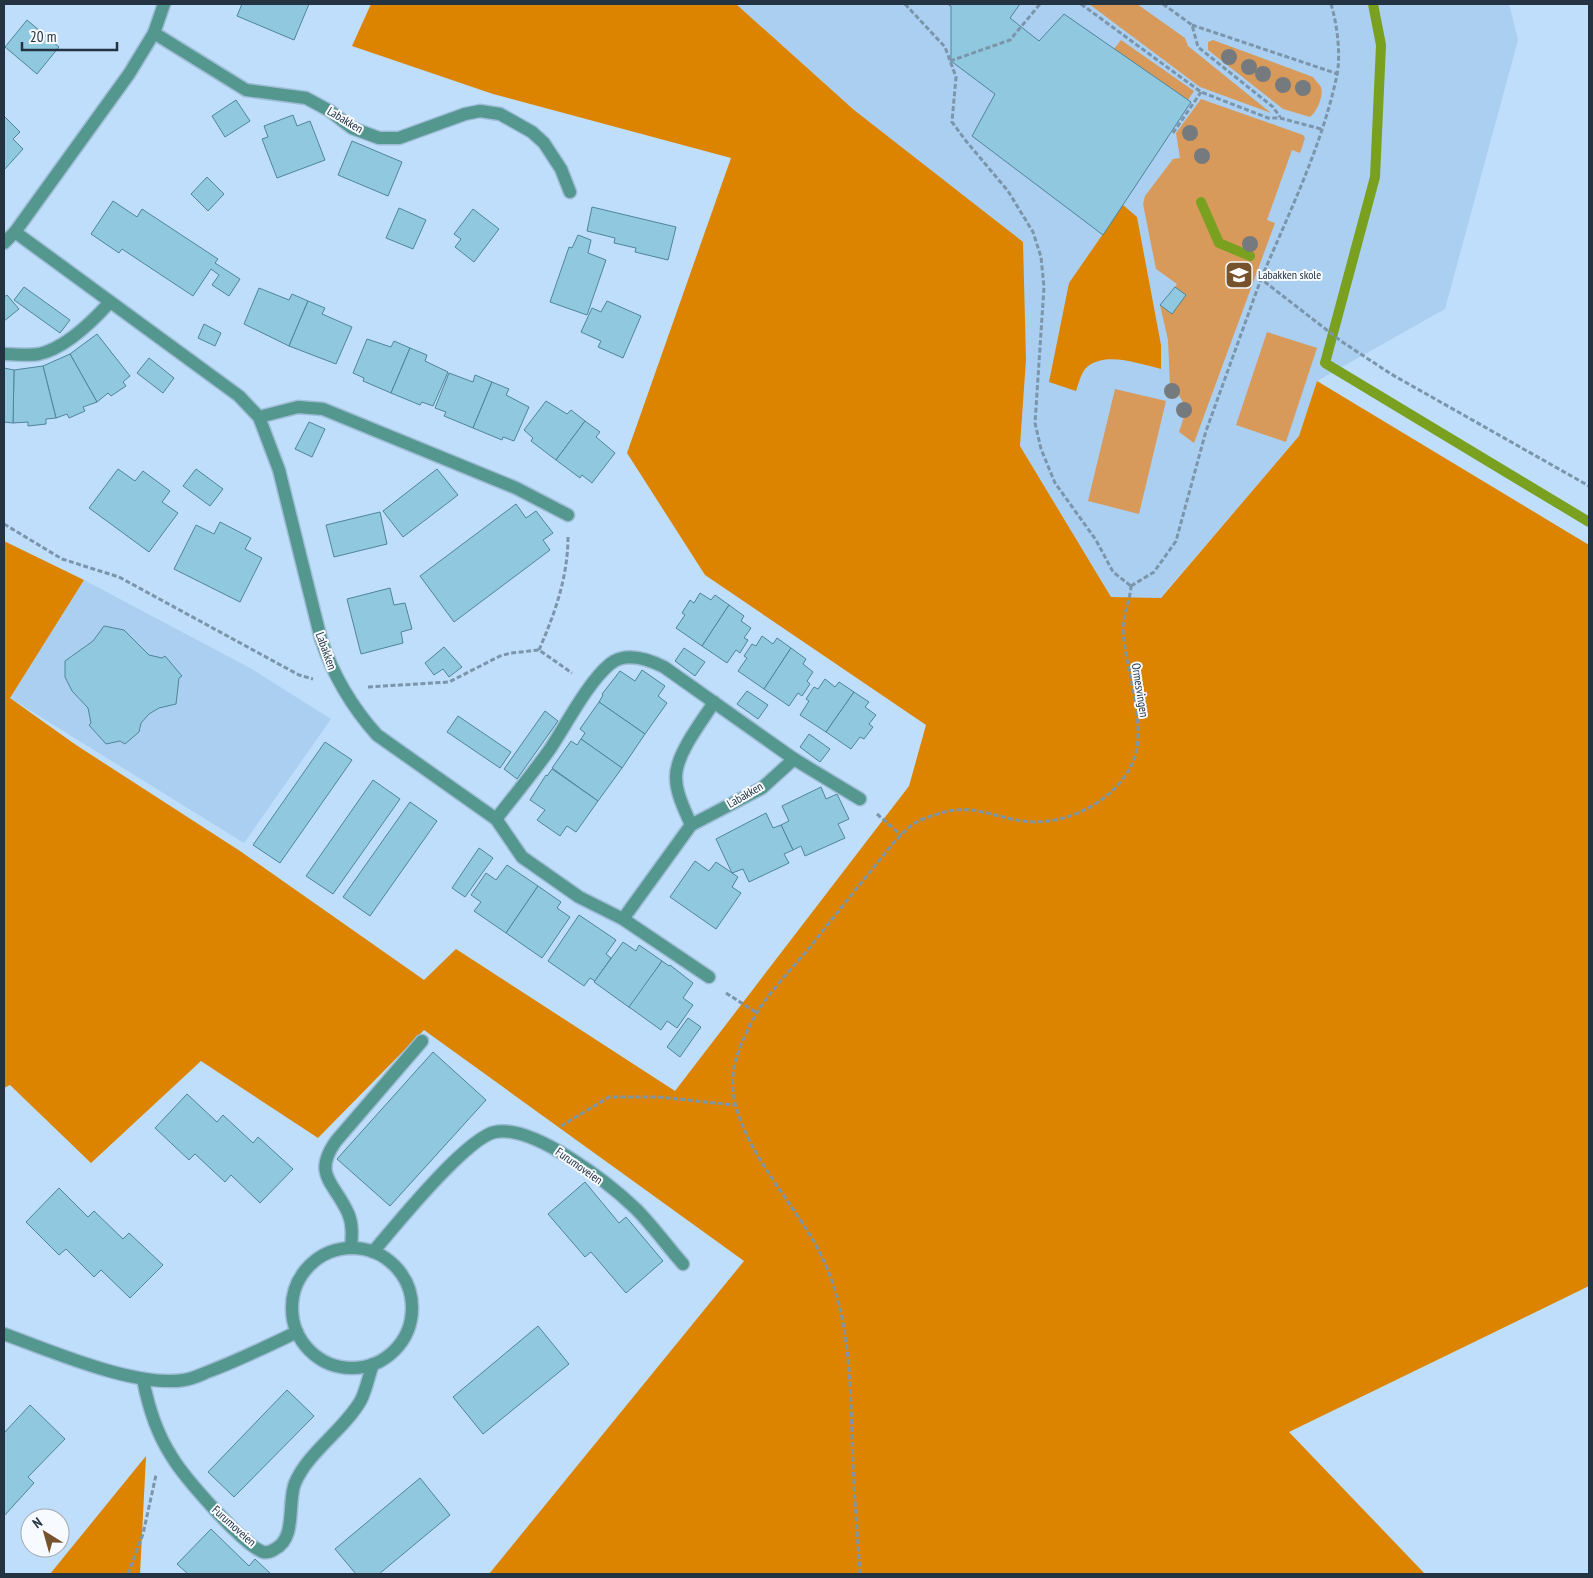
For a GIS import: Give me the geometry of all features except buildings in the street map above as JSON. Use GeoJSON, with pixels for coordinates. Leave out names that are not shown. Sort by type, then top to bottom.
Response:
{"type":"FeatureCollection","features":[{"type":"Feature","properties":{"kind":"street"},"geometry":{"type":"LineString","coordinates":[[4,243],[15,232],[103,112],[154,33],[164,4]]}},
{"type":"Feature","properties":{"kind":"street","name":"Labakken"},"geometry":{"type":"LineString","coordinates":[[154,33],[246,90],[306,98],[330,111],[352,128],[379,138],[399,138],[465,114],[480,111],[500,114],[532,132],[544,143],[561,169],[570,192]]}},
{"type":"Feature","properties":{"kind":"street","name":"Labakken"},"geometry":{"type":"LineString","coordinates":[[15,232],[239,396],[259,417],[279,470],[321,639],[330,665],[341,687],[361,717],[376,735],[496,819],[522,858],[579,897],[623,919],[709,977]]}},
{"type":"Feature","properties":{"kind":"street"},"geometry":{"type":"LineString","coordinates":[[4,354],[36,354],[50,351],[71,338],[110,302]]}},
{"type":"Feature","properties":{"kind":"street"},"geometry":{"type":"LineString","coordinates":[[259,417],[298,407],[323,409],[516,488],[568,515]]}},
{"type":"Feature","properties":{"kind":"street"},"geometry":{"type":"LineString","coordinates":[[496,819],[549,750],[591,686],[610,663],[626,657],[651,660],[794,759],[860,799]]}},
{"type":"Feature","properties":{"kind":"street"},"geometry":{"type":"LineString","coordinates":[[691,825],[679,797],[676,778],[679,760],[714,702]]}},
{"type":"Feature","properties":{"kind":"street","name":"Labakken"},"geometry":{"type":"LineString","coordinates":[[623,919],[691,825],[762,788],[794,759]]}},
{"type":"Feature","properties":{"kind":"street"},"geometry":{"type":"LineString","coordinates":[[351,1248],[352,1226],[349,1214],[326,1175],[325,1156],[422,1042]]}},
{"type":"Feature","properties":{"kind":"street","name":"Furumoveien"},"geometry":{"type":"LineString","coordinates":[[373,1252],[423,1193],[474,1144],[495,1132],[515,1132],[554,1148],[594,1175],[636,1209],[683,1264]]}},
{"type":"Feature","properties":{"kind":"street"},"geometry":{"type":"LineString","coordinates":[[351,1248],[373,1252],[391,1262],[404,1278],[411,1298],[411,1318],[404,1338],[390,1353],[373,1364],[355,1368],[337,1366],[320,1359],[307,1347],[297,1332],[292,1316],[292,1298],[297,1282],[306,1268],[319,1257],[335,1250],[351,1248]]}},
{"type":"Feature","properties":{"kind":"street"},"geometry":{"type":"LineString","coordinates":[[4,1334],[86,1363],[143,1379],[165,1382],[187,1380],[230,1363],[297,1332]]}},
{"type":"Feature","properties":{"kind":"street","name":"Furumoveien"},"geometry":{"type":"LineString","coordinates":[[143,1379],[148,1405],[171,1456],[199,1494],[263,1552],[275,1549],[280,1545],[287,1533],[292,1493],[296,1482],[308,1463],[361,1400],[373,1364]]}},
{"type":"Feature","properties":{"kind":"path"},"geometry":{"type":"LineString","coordinates":[[905,4],[944,47],[950,60],[956,77],[952,122],[966,142],[1008,191],[1033,232],[1041,257],[1044,287],[1035,423],[1040,449],[1055,483],[1096,540],[1113,572],[1131,586],[1154,572],[1176,541],[1206,431],[1261,278],[1313,155],[1338,74],[1336,22],[1331,4]]}},
{"type":"Feature","properties":{"kind":"path"},"geometry":{"type":"LineString","coordinates":[[950,60],[1010,40],[1040,4]]}},
{"type":"Feature","properties":{"kind":"path"},"geometry":{"type":"LineString","coordinates":[[1081,4],[1201,92],[1268,118],[1280,118],[1321,129]]}},
{"type":"Feature","properties":{"kind":"path"},"geometry":{"type":"LineString","coordinates":[[1163,4],[1192,26],[1338,74]]}},
{"type":"Feature","properties":{"kind":"path"},"geometry":{"type":"LineString","coordinates":[[1192,26],[1198,47],[1273,107],[1280,118]]}},
{"type":"Feature","properties":{"kind":"path"},"geometry":{"type":"LineString","coordinates":[[1173,133],[1201,92]]}},
{"type":"Feature","properties":{"kind":"path"},"geometry":{"type":"LineString","coordinates":[[1261,278],[1341,341],[1391,374],[1589,486]]}},
{"type":"Feature","properties":{"kind":"path"},"geometry":{"type":"LineString","coordinates":[[539,650],[551,623],[562,589],[568,558],[568,515]]}},
{"type":"Feature","properties":{"kind":"path","name":"Ormesvingen"},"geometry":{"type":"LineString","coordinates":[[901,835],[915,823],[956,809],[980,810],[1024,821],[1066,818],[1094,804],[1117,785],[1134,760],[1136,744],[1137,710],[1126,655],[1123,626],[1131,586]]}},
{"type":"Feature","properties":{"kind":"path"},"geometry":{"type":"LineString","coordinates":[[860,799],[901,835],[757,1013],[740,1046],[733,1075],[734,1105],[749,1139],[821,1254],[836,1292],[844,1326],[851,1377],[852,1436],[860,1574]]}},
{"type":"Feature","properties":{"kind":"path"},"geometry":{"type":"LineString","coordinates":[[709,977],[730,997],[757,1013]]}},
{"type":"Feature","properties":{"kind":"path"},"geometry":{"type":"LineString","coordinates":[[538,1142],[609,1097],[658,1097],[734,1105]]}},
{"type":"Feature","properties":{"kind":"path"},"geometry":{"type":"LineString","coordinates":[[128,1574],[143,1534],[164,1440]]}},
{"type":"Feature","properties":{"kind":"shaded area"},"geometry":{"type":"Polygon","coordinates":[[[371,4],[736,4],[854,110],[1023,242],[1026,360],[1020,446],[1111,597],[1161,598],[1299,436],[1317,381],[1589,545],[1589,1286],[1289,1432],[1425,1574],[489,1574],[744,1261],[424,1030],[318,1138],[201,1061],[91,1163],[10,1085],[4,1088],[4,541],[84,580],[10,698],[76,745],[240,851],[424,980],[456,949],[675,1091],[909,786],[926,725],[705,575],[627,453],[731,158],[493,94],[352,46],[371,4]]]}},
{"type":"Feature","properties":{"kind":"shaded area","name":"Labakken skole"},"geometry":{"type":"Polygon","coordinates":[[[736,4],[1509,4],[1518,40],[1445,309],[1317,381],[1299,436],[1160,598],[1111,597],[1020,446],[1026,360],[854,110],[736,4]]]}},
{"type":"Feature","properties":{"kind":"shaded area"},"geometry":{"type":"Polygon","coordinates":[[[1089,4],[1137,4],[1185,38],[1188,46],[1271,113],[1200,87],[1089,4]]]}},
{"type":"Feature","properties":{"kind":"shaded area"},"geometry":{"type":"Polygon","coordinates":[[[1121,40],[1194,91],[1188,100],[1114,49],[1121,40]]]}},
{"type":"Feature","properties":{"kind":"shaded area"},"geometry":{"type":"Polygon","coordinates":[[[1213,40],[1313,77],[1322,90],[1321,99],[1315,111],[1310,117],[1283,109],[1208,50],[1208,42],[1213,40]]]}},
{"type":"Feature","properties":{"kind":"shaded area"},"geometry":{"type":"Polygon","coordinates":[[[1201,99],[1303,135],[1305,138],[1300,153],[1292,150],[1267,220],[1275,223],[1194,443],[1179,432],[1184,418],[1184,407],[1180,397],[1170,386],[1168,340],[1160,305],[1186,295],[1175,287],[1177,284],[1156,269],[1143,204],[1145,196],[1173,159],[1180,158],[1176,133],[1201,99]]]}},
{"type":"Feature","properties":{"kind":"shaded area"},"geometry":{"type":"Polygon","coordinates":[[[1123,205],[1137,217],[1161,345],[1161,369],[1122,360],[1101,360],[1085,369],[1076,391],[1049,382],[1069,283],[1123,205]]]}},
{"type":"Feature","properties":{"kind":"shaded area"},"geometry":{"type":"Polygon","coordinates":[[[1267,332],[1317,348],[1286,442],[1236,425],[1267,332]]]}},
{"type":"Feature","properties":{"kind":"shaded area"},"geometry":{"type":"Polygon","coordinates":[[[1115,389],[1166,401],[1139,514],[1088,501],[1115,389]]]}},
{"type":"Feature","properties":{"kind":"shaded area"},"geometry":{"type":"Polygon","coordinates":[[[84,580],[250,668],[331,719],[244,843],[10,698],[84,580]]]}},
{"type":"Feature","properties":{"kind":"shaded area"},"geometry":{"type":"Polygon","coordinates":[[[146,1456],[140,1574],[50,1574],[63,1558],[70,1558],[70,1549],[146,1456]]]}},
{"type":"Feature","properties":{"kind":"waterway"},"geometry":{"type":"LineString","coordinates":[[1373,4],[1381,45],[1375,177],[1325,363],[1589,522]]}},
{"type":"Feature","properties":{"kind":"waterway"},"geometry":{"type":"LineString","coordinates":[[1201,202],[1219,243],[1250,256]]}},
{"type":"Feature","properties":{"kind":"place","name":"Labakken skole"},"geometry":{"type":"Point","coordinates":[1239,275]}}]}
